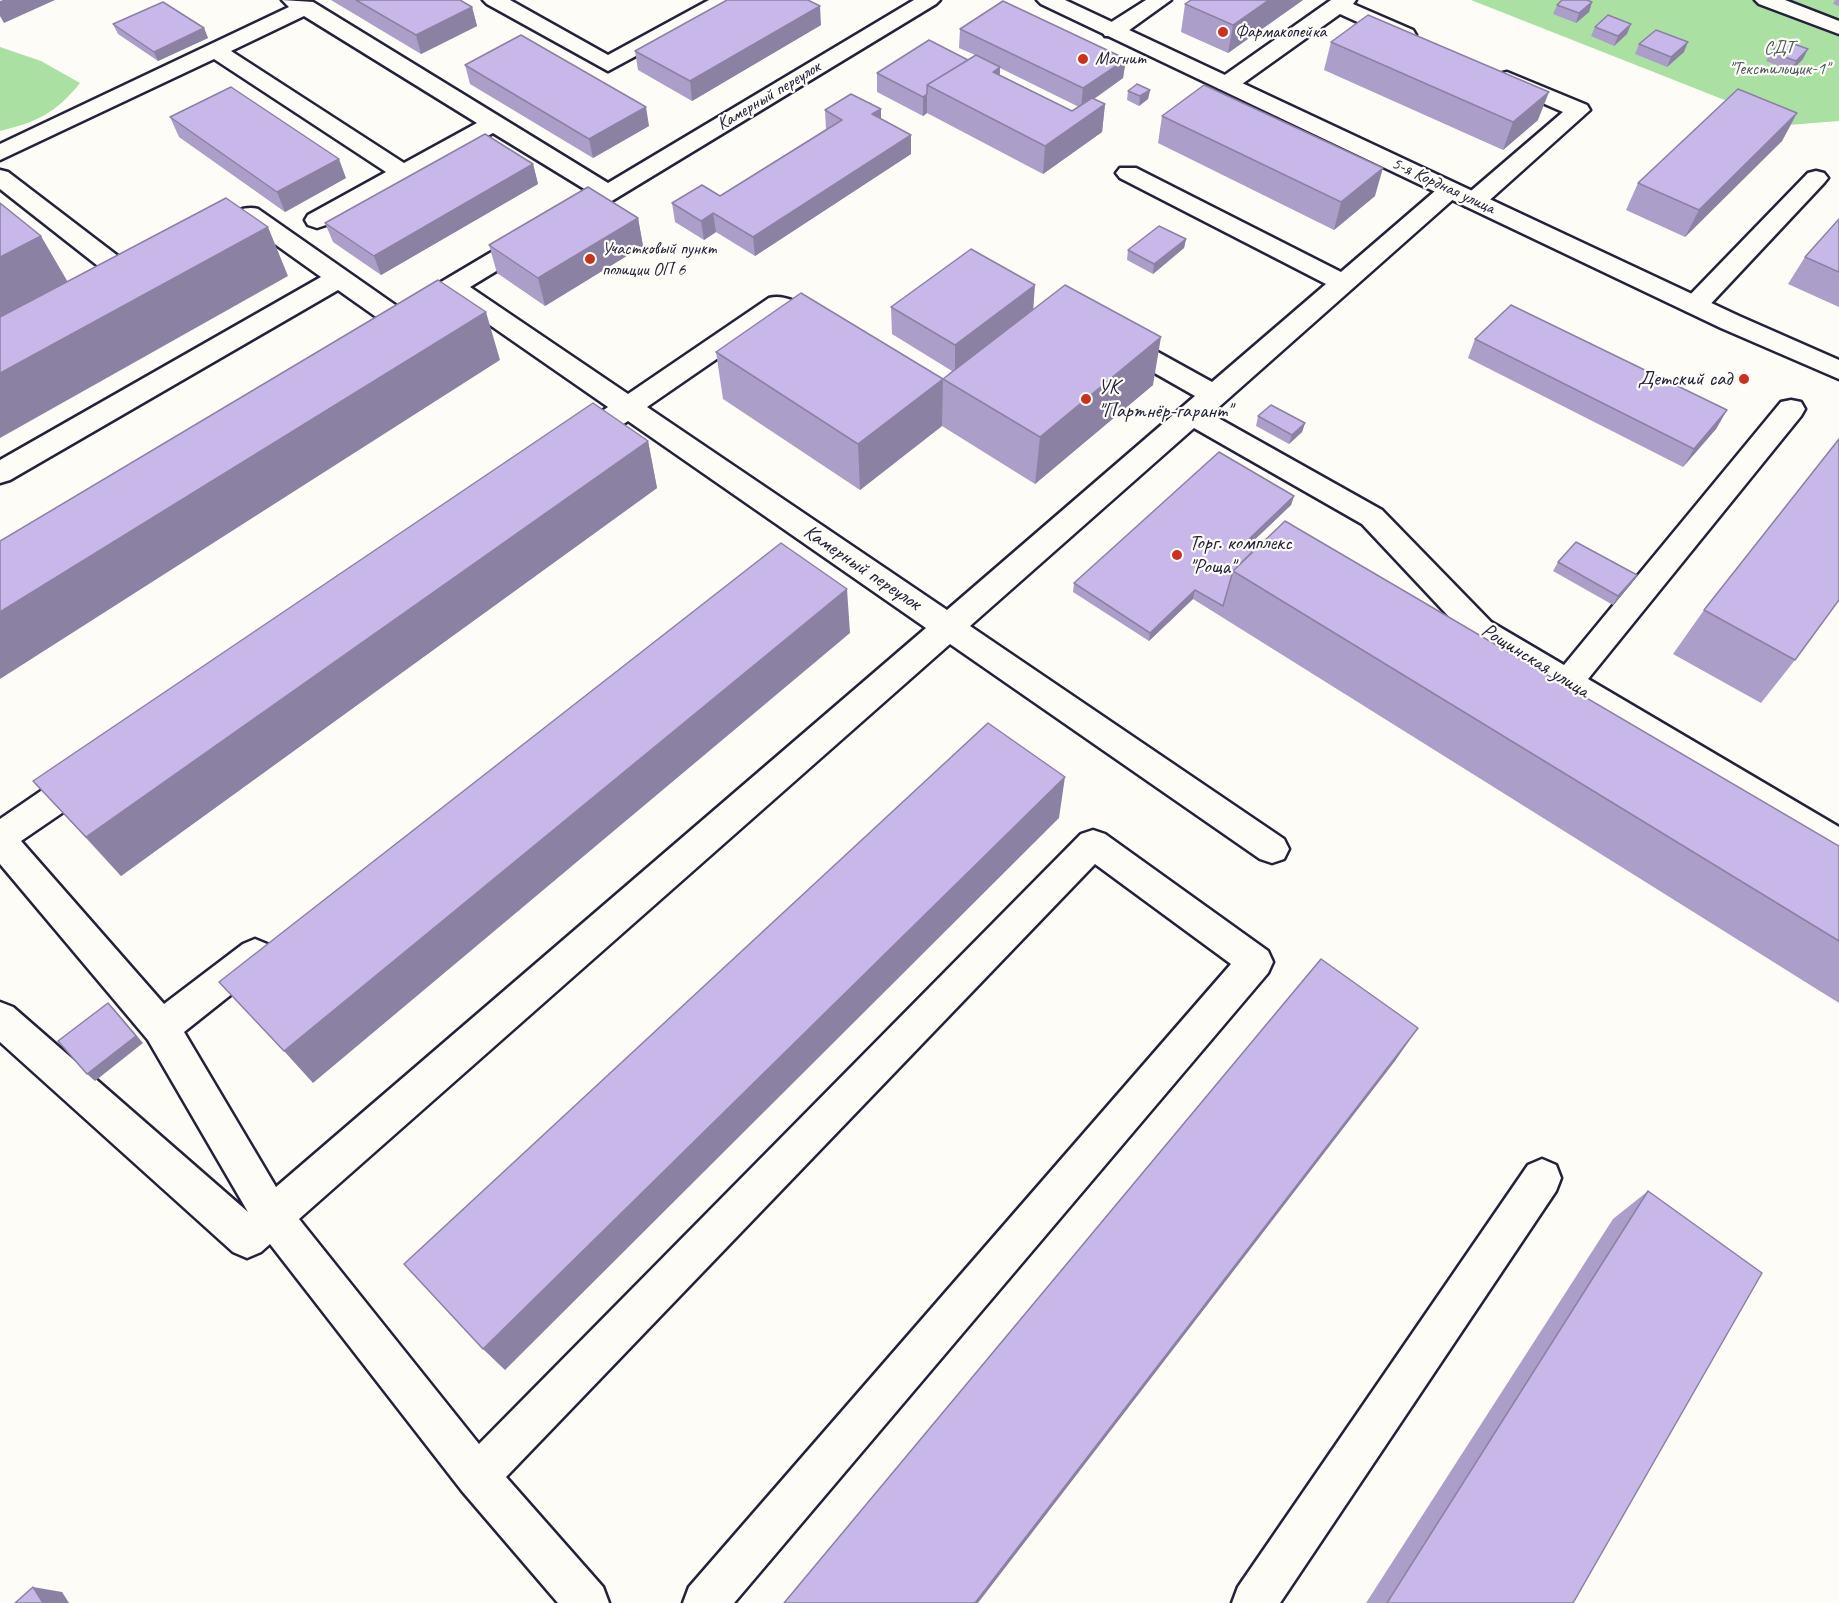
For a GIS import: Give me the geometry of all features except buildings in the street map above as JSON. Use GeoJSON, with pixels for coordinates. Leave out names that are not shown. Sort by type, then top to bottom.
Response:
{"type":"FeatureCollection","features":[{"type":"Feature","properties":{"kind":"street"},"geometry":{"type":"LineString","coordinates":[[494,0],[608,64],[725,0]]}},
{"type":"Feature","properties":{"kind":"street","name":"Камерный переулок"},"geometry":{"type":"LineString","coordinates":[[339,278],[388,326],[929,0]]}},
{"type":"Feature","properties":{"kind":"street","name":"5-я Кордная улица"},"geometry":{"type":"LineString","coordinates":[[1048,0],[1814,361],[1839,370]]}},
{"type":"Feature","properties":{"kind":"street"},"geometry":{"type":"LineString","coordinates":[[1113,31],[1160,0]]}},
{"type":"Feature","properties":{"kind":"street"},"geometry":{"type":"LineString","coordinates":[[1766,0],[1839,27]]}},
{"type":"Feature","properties":{"kind":"street"},"geometry":{"type":"LineString","coordinates":[[0,153],[215,50],[299,3],[608,193]]}},
{"type":"Feature","properties":{"kind":"street"},"geometry":{"type":"LineString","coordinates":[[1227,84],[1341,3],[1425,43]]}},
{"type":"Feature","properties":{"kind":"street"},"geometry":{"type":"LineString","coordinates":[[215,50],[403,173]]}},
{"type":"Feature","properties":{"kind":"street"},"geometry":{"type":"LineString","coordinates":[[259,1227],[1343,283],[1579,110],[1491,72]]}},
{"type":"Feature","properties":{"kind":"street"},"geometry":{"type":"LineString","coordinates":[[317,220],[494,123]]}},
{"type":"Feature","properties":{"kind":"street"},"geometry":{"type":"LineString","coordinates":[[1128,173],[1343,283]]}},
{"type":"Feature","properties":{"kind":"street"},"geometry":{"type":"LineString","coordinates":[[0,177],[120,284],[249,214],[339,278],[0,474]]}},
{"type":"Feature","properties":{"kind":"street"},"geometry":{"type":"LineString","coordinates":[[1695,305],[1816,178]]}},
{"type":"Feature","properties":{"kind":"street","name":"Камерный переулок"},"geometry":{"type":"LineString","coordinates":[[452,287],[1272,849]]}},
{"type":"Feature","properties":{"kind":"street"},"geometry":{"type":"LineString","coordinates":[[549,461],[778,303],[840,341]]}},
{"type":"Feature","properties":{"kind":"street","name":"Рощинская улица"},"geometry":{"type":"LineString","coordinates":[[1092,327],[1203,405],[1372,517],[1480,630],[1837,838]]}},
{"type":"Feature","properties":{"kind":"street"},"geometry":{"type":"LineString","coordinates":[[1568,682],[1791,410]]}},
{"type":"Feature","properties":{"kind":"street"},"geometry":{"type":"LineString","coordinates":[[774,549],[803,527]]}},
{"type":"Feature","properties":{"kind":"street"},"geometry":{"type":"LineString","coordinates":[[108,763],[0,838],[161,1028],[259,1227]]}},
{"type":"Feature","properties":{"kind":"street"},"geometry":{"type":"LineString","coordinates":[[477,1476],[1093,844],[1256,962],[705,1603]]}},
{"type":"Feature","properties":{"kind":"street"},"geometry":{"type":"LineString","coordinates":[[161,1028],[275,940]]}},
{"type":"Feature","properties":{"kind":"street"},"geometry":{"type":"LineString","coordinates":[[0,1019],[259,1227],[587,1603]]}},
{"type":"Feature","properties":{"kind":"street"},"geometry":{"type":"LineString","coordinates":[[1254,1603],[1542,1178]]}},
{"type":"Feature","properties":{"kind":"green space","name":"СДТ \"Текстильщик-1\""},"geometry":{"type":"Polygon","coordinates":[[[1471,0],[1839,0],[1839,121],[1788,125],[1471,0]]]}},
{"type":"Feature","properties":{"kind":"green space"},"geometry":{"type":"Polygon","coordinates":[[[0,47],[41,61],[80,83],[63,102],[45,115],[0,131],[0,47]]]}},
{"type":"Feature","properties":{"kind":"place","name":"Фармакопейка"},"geometry":{"type":"Point","coordinates":[1223,32]}},
{"type":"Feature","properties":{"kind":"place","name":"Магнит"},"geometry":{"type":"Point","coordinates":[1083,59]}},
{"type":"Feature","properties":{"kind":"place","name":"Участковый пункт полиции ОП 6"},"geometry":{"type":"Point","coordinates":[590,259]}},
{"type":"Feature","properties":{"kind":"place","name":"Детский сад"},"geometry":{"type":"Point","coordinates":[1744,379]}},
{"type":"Feature","properties":{"kind":"place","name":"УК \"Партнёр-гарант\""},"geometry":{"type":"Point","coordinates":[1086,399]}},
{"type":"Feature","properties":{"kind":"place","name":"Торг. комплекс \"Роща\""},"geometry":{"type":"Point","coordinates":[1177,555]}}]}
